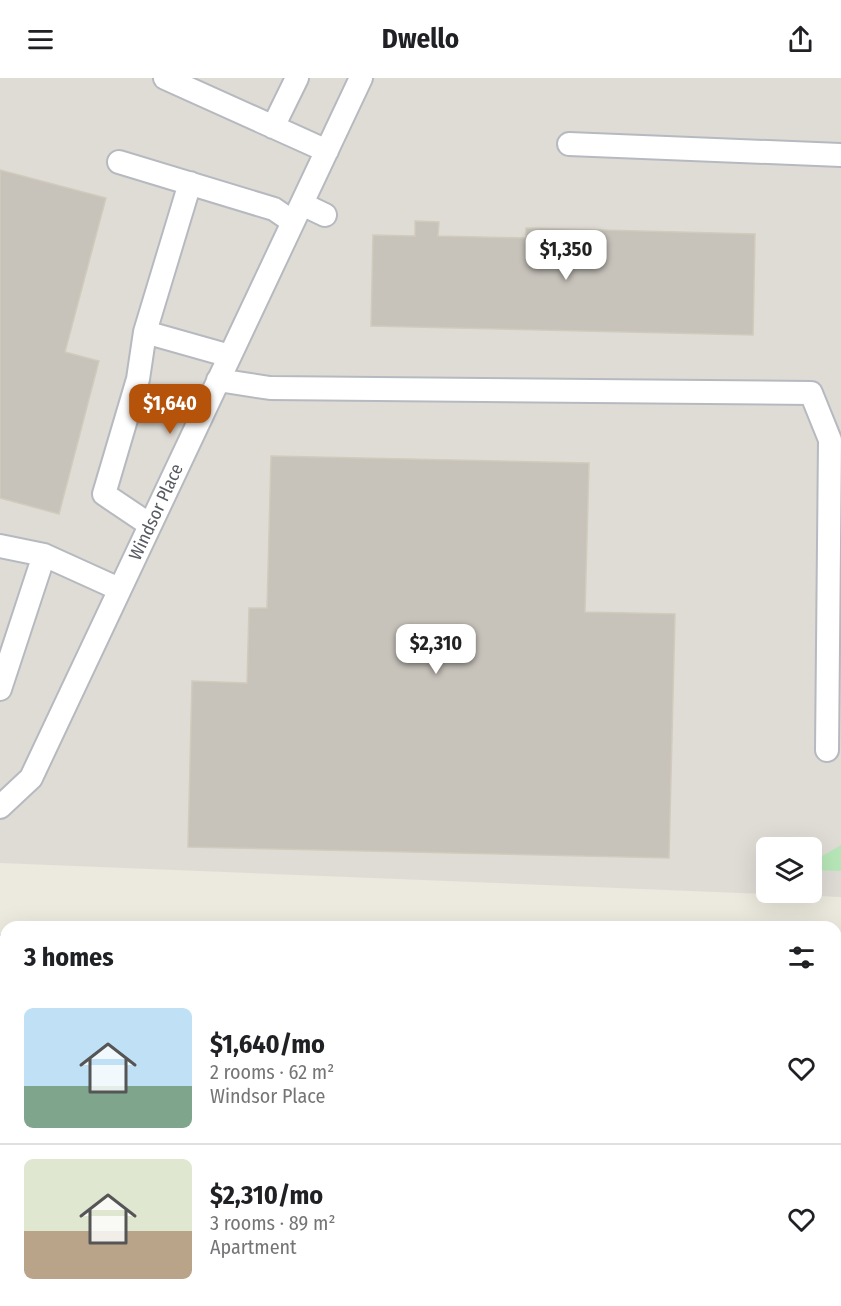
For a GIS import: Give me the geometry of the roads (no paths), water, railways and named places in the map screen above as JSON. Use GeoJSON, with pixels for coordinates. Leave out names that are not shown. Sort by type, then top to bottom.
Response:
{"type":"FeatureCollection","features":[{"type":"Feature","properties":{"kind":"street"},"geometry":{"type":"LineString","coordinates":[[165,78],[327,151]]}},
{"type":"Feature","properties":{"kind":"street"},"geometry":{"type":"LineString","coordinates":[[273,127],[297,78]]}},
{"type":"Feature","properties":{"kind":"street","name":"Windsor Place"},"geometry":{"type":"LineString","coordinates":[[0,807],[31,778],[361,78]]}},
{"type":"Feature","properties":{"kind":"street"},"geometry":{"type":"LineString","coordinates":[[569,144],[841,155]]}},
{"type":"Feature","properties":{"kind":"street"},"geometry":{"type":"LineString","coordinates":[[119,162],[274,209],[325,215]]}},
{"type":"Feature","properties":{"kind":"street"},"geometry":{"type":"LineString","coordinates":[[150,525],[104,494],[138,379],[145,332],[190,183]]}},
{"type":"Feature","properties":{"kind":"street"},"geometry":{"type":"LineString","coordinates":[[145,332],[230,356]]}},
{"type":"Feature","properties":{"kind":"street"},"geometry":{"type":"LineString","coordinates":[[218,380],[270,388],[811,393],[830,440],[827,750]]}},
{"type":"Feature","properties":{"kind":"street"},"geometry":{"type":"LineString","coordinates":[[0,546],[44,555],[119,589]]}},
{"type":"Feature","properties":{"kind":"street"},"geometry":{"type":"LineString","coordinates":[[0,689],[44,555]]}}]}
